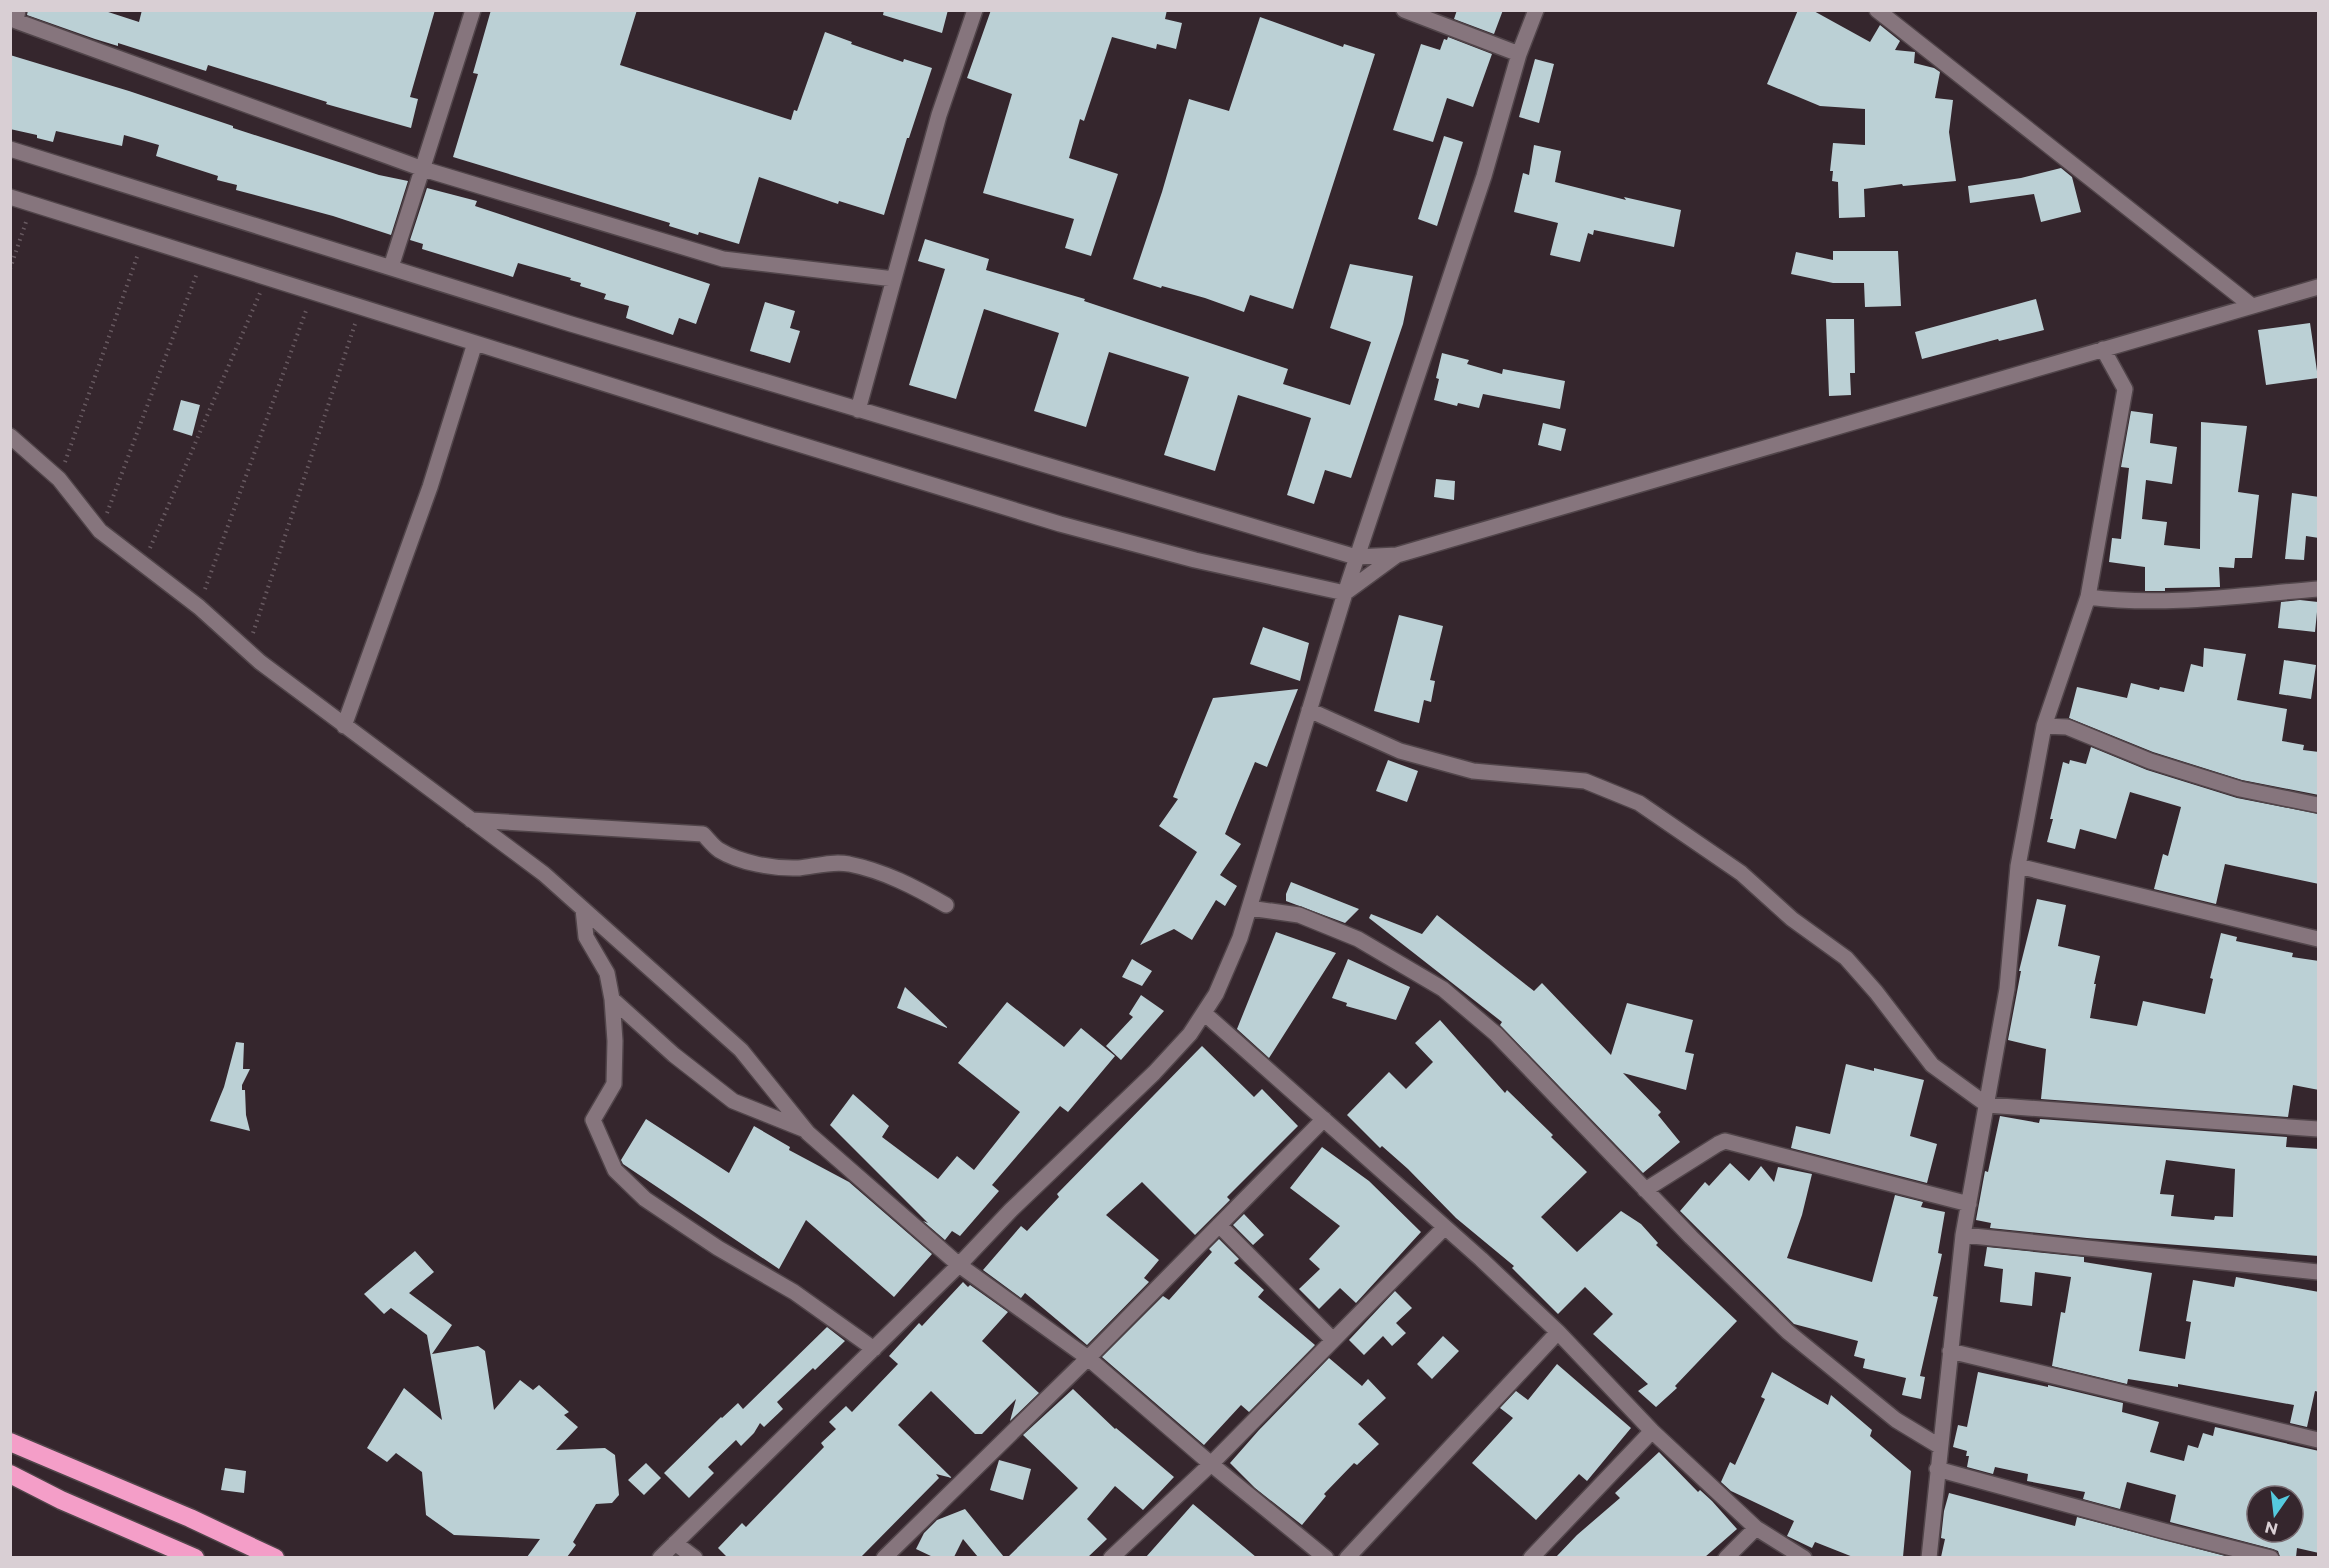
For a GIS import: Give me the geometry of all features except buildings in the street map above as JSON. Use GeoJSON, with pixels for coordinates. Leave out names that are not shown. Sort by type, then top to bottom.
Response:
{"type":"FeatureCollection","features":[{"type":"Feature","properties":{"kind":"highway"},"geometry":{"type":"LineString","coordinates":[[10,1442],[190,1518],[275,1557]]}},
{"type":"Feature","properties":{"kind":"highway"},"geometry":{"type":"LineString","coordinates":[[10,1474],[61,1500],[195,1557]]}},
{"type":"Feature","properties":{"kind":"street"},"geometry":{"type":"LineString","coordinates":[[18,10],[16,21],[423,169],[723,259],[894,279]]}},
{"type":"Feature","properties":{"kind":"street"},"geometry":{"type":"LineString","coordinates":[[391,267],[473,10]]}},
{"type":"Feature","properties":{"kind":"street"},"geometry":{"type":"LineString","coordinates":[[858,410],[939,115],[975,10]]}},
{"type":"Feature","properties":{"kind":"street"},"geometry":{"type":"LineString","coordinates":[[1404,10],[1519,54]]}},
{"type":"Feature","properties":{"kind":"street"},"geometry":{"type":"LineString","coordinates":[[660,1557],[959,1265],[1011,1210],[1154,1073],[1190,1034],[1216,994],[1240,938],[1356,557],[1484,176],[1519,54],[1536,10]]}},
{"type":"Feature","properties":{"kind":"street"},"geometry":{"type":"LineString","coordinates":[[1877,10],[2252,306]]}},
{"type":"Feature","properties":{"kind":"street"},"geometry":{"type":"LineString","coordinates":[[10,149],[858,410],[1356,557],[1397,555],[2319,286]]}},
{"type":"Feature","properties":{"kind":"street"},"geometry":{"type":"LineString","coordinates":[[10,197],[1060,524],[1195,560],[1345,593],[1397,555]]}},
{"type":"Feature","properties":{"kind":"street"},"geometry":{"type":"LineString","coordinates":[[344,726],[430,487],[475,343]]}},
{"type":"Feature","properties":{"kind":"street"},"geometry":{"type":"LineString","coordinates":[[1929,1557],[1963,1235],[2007,989],[2018,866],[2044,726],[2088,597],[2125,389],[2103,349]]}},
{"type":"Feature","properties":{"kind":"street"},"geometry":{"type":"LineString","coordinates":[[10,436],[59,479],[100,531],[199,607],[247,651],[344,726],[544,874],[741,1050],[805,1130],[959,1265],[1088,1358],[1211,1464],[1326,1557]]}},
{"type":"Feature","properties":{"kind":"street"},"geometry":{"type":"LineString","coordinates":[[2088,597],[2116,601],[2160,601],[2319,589]]}},
{"type":"Feature","properties":{"kind":"street"},"geometry":{"type":"LineString","coordinates":[[1310,708],[1400,751],[1473,771],[1585,781],[1640,803],[1741,873],[1792,919],[1846,958],[1876,992],[1932,1065],[1987,1105],[2319,1129]]}},
{"type":"Feature","properties":{"kind":"street"},"geometry":{"type":"LineString","coordinates":[[2044,726],[2067,727],[2150,760],[2240,789],[2319,805]]}},
{"type":"Feature","properties":{"kind":"street"},"geometry":{"type":"LineString","coordinates":[[471,820],[703,834],[718,850],[746,861],[776,867],[798,868],[828,863],[848,864],[889,876],[946,905]]}},
{"type":"Feature","properties":{"kind":"street"},"geometry":{"type":"LineString","coordinates":[[2018,866],[2319,939]]}},
{"type":"Feature","properties":{"kind":"street"},"geometry":{"type":"LineString","coordinates":[[1249,908],[1299,915],[1348,935],[1443,989],[1496,1034],[1646,1190],[1788,1332],[1896,1420],[1939,1446]]}},
{"type":"Feature","properties":{"kind":"street"},"geometry":{"type":"LineString","coordinates":[[583,909],[586,937],[607,973],[612,999],[615,1041],[614,1084],[593,1120],[615,1170],[645,1199],[718,1248],[794,1292],[874,1349]]}},
{"type":"Feature","properties":{"kind":"street"},"geometry":{"type":"LineString","coordinates":[[612,999],[674,1055],[733,1101],[805,1130]]}},
{"type":"Feature","properties":{"kind":"street"},"geometry":{"type":"LineString","coordinates":[[1204,1013],[1445,1227],[1558,1332],[1652,1431],[1756,1528],[1804,1557]]}},
{"type":"Feature","properties":{"kind":"street"},"geometry":{"type":"LineString","coordinates":[[893,1555],[1324,1119]]}},
{"type":"Feature","properties":{"kind":"street"},"geometry":{"type":"LineString","coordinates":[[1646,1190],[1725,1141],[1969,1204]]}},
{"type":"Feature","properties":{"kind":"street"},"geometry":{"type":"LineString","coordinates":[[1219,1225],[1333,1340]]}},
{"type":"Feature","properties":{"kind":"street"},"geometry":{"type":"LineString","coordinates":[[1111,1557],[1211,1464],[1445,1227]]}},
{"type":"Feature","properties":{"kind":"street"},"geometry":{"type":"LineString","coordinates":[[1963,1235],[2319,1272]]}},
{"type":"Feature","properties":{"kind":"street"},"geometry":{"type":"LineString","coordinates":[[1347,1557],[1558,1332]]}},
{"type":"Feature","properties":{"kind":"street"},"geometry":{"type":"LineString","coordinates":[[1950,1351],[2319,1440]]}},
{"type":"Feature","properties":{"kind":"street"},"geometry":{"type":"LineString","coordinates":[[1531,1557],[1652,1431]]}},
{"type":"Feature","properties":{"kind":"street"},"geometry":{"type":"LineString","coordinates":[[1937,1469],[2164,1531],[2271,1557]]}},
{"type":"Feature","properties":{"kind":"street"},"geometry":{"type":"LineString","coordinates":[[1726,1557],[1756,1528]]}},
{"type":"Feature","properties":{"kind":"street"},"geometry":{"type":"LineString","coordinates":[[675,1543],[696,1557]]}},
{"type":"Feature","properties":{"kind":"path"},"geometry":{"type":"LineString","coordinates":[[10,269],[32,204]]}},
{"type":"Feature","properties":{"kind":"path"},"geometry":{"type":"LineString","coordinates":[[59,479],[143,239]]}},
{"type":"Feature","properties":{"kind":"path"},"geometry":{"type":"LineString","coordinates":[[100,531],[203,258]]}},
{"type":"Feature","properties":{"kind":"path"},"geometry":{"type":"LineString","coordinates":[[143,566],[266,278]]}},
{"type":"Feature","properties":{"kind":"path"},"geometry":{"type":"LineString","coordinates":[[199,607],[313,292]]}},
{"type":"Feature","properties":{"kind":"path"},"geometry":{"type":"LineString","coordinates":[[247,651],[360,307]]}}]}
